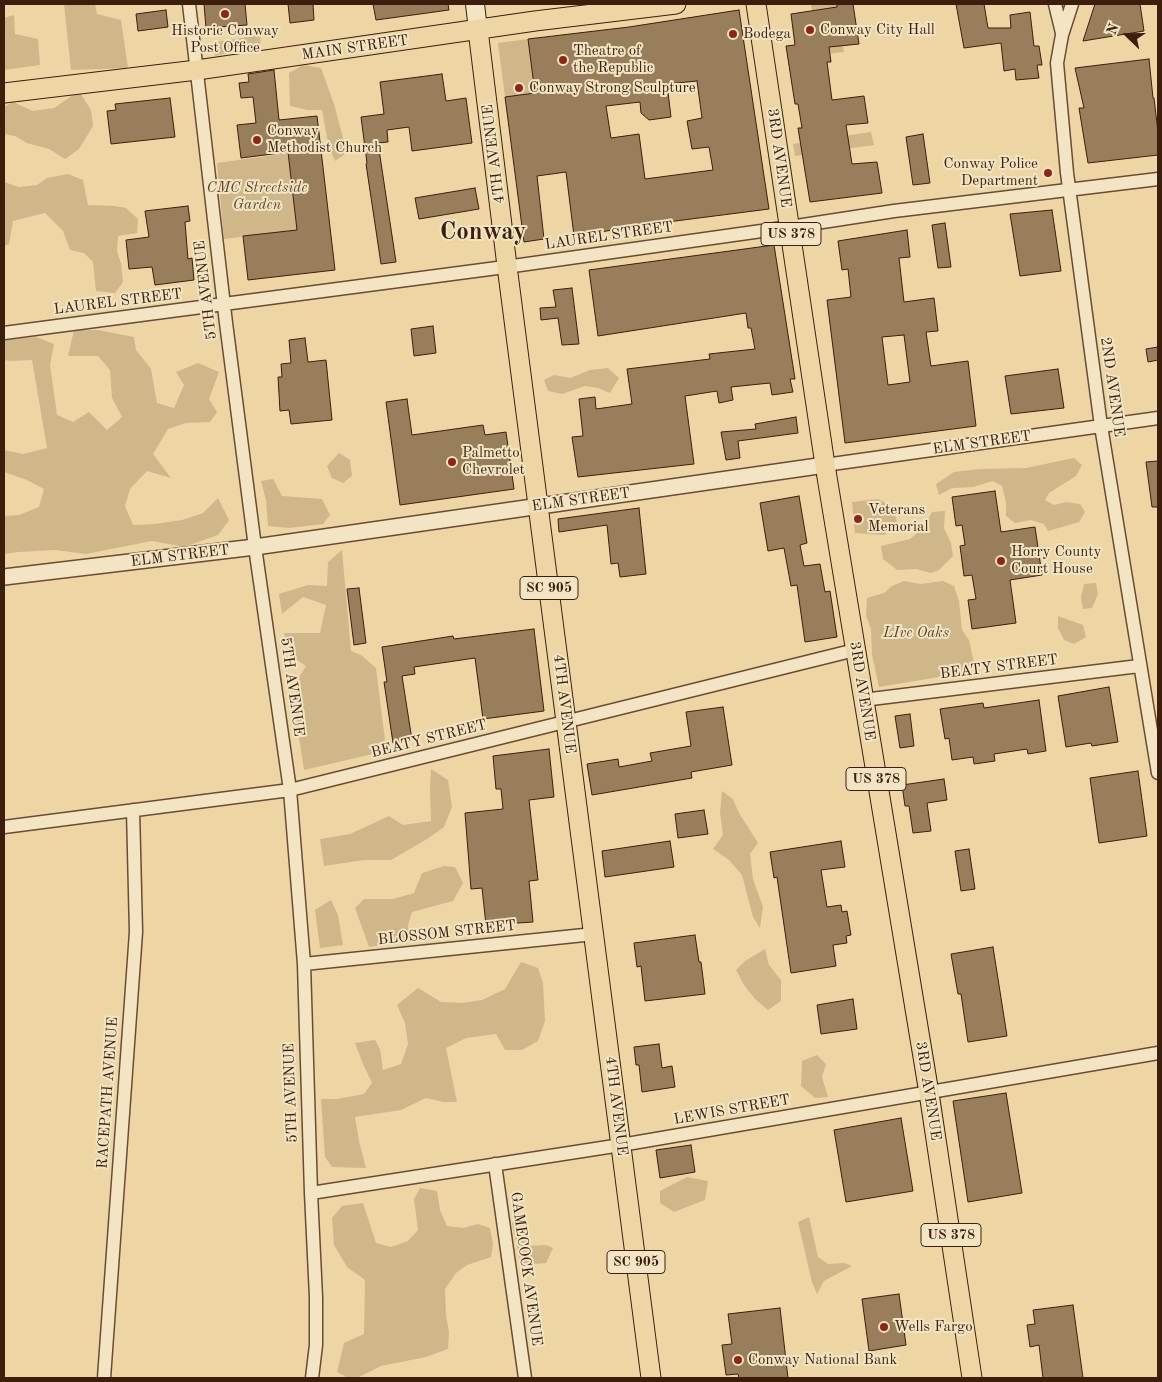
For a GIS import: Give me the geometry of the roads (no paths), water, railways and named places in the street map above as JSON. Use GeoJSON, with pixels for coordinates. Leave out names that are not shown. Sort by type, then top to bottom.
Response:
{"type":"FeatureCollection","features":[{"type":"Feature","properties":{"kind":"main road","name":"SC 905"},"geometry":{"type":"LineString","coordinates":[[475,4],[478,30]]}},
{"type":"Feature","properties":{"kind":"main road","name":"MAIN STREET"},"geometry":{"type":"LineString","coordinates":[[4,92],[197,70],[535,21],[676,4]]}},
{"type":"Feature","properties":{"kind":"main road","name":"3RD AVENUE"},"geometry":{"type":"LineString","coordinates":[[756,4],[825,465],[929,1093],[972,1378]]}},
{"type":"Feature","properties":{"kind":"main road","name":"4TH AVENUE"},"geometry":{"type":"LineString","coordinates":[[478,30],[652,1378]]}},
{"type":"Feature","properties":{"kind":"street","name":"5TH AVENUE"},"geometry":{"type":"LineString","coordinates":[[189,4],[224,304],[255,546],[290,790],[304,964],[316,1297],[316,1344],[312,1378]]}},
{"type":"Feature","properties":{"kind":"street"},"geometry":{"type":"LineString","coordinates":[[1055,4],[1062,35]]}},
{"type":"Feature","properties":{"kind":"street","name":"2ND AVENUE"},"geometry":{"type":"LineString","coordinates":[[1072,4],[1062,35],[1057,63],[1069,190],[1101,426],[1158,773]]}},
{"type":"Feature","properties":{"kind":"street","name":"LAUREL STREET"},"geometry":{"type":"LineString","coordinates":[[4,333],[790,227],[894,210],[1158,179]]}},
{"type":"Feature","properties":{"kind":"street","name":"ELM STREET"},"geometry":{"type":"LineString","coordinates":[[4,577],[255,546],[1158,418]]}},
{"type":"Feature","properties":{"kind":"street","name":"BEATY STREET"},"geometry":{"type":"LineString","coordinates":[[4,827],[290,790],[855,650]]}},
{"type":"Feature","properties":{"kind":"street","name":"BEATY STREET"},"geometry":{"type":"LineString","coordinates":[[863,700],[1139,666]]}},
{"type":"Feature","properties":{"kind":"street","name":"RACEPATH AVENUE"},"geometry":{"type":"LineString","coordinates":[[104,1378],[136,932],[133,810]]}},
{"type":"Feature","properties":{"kind":"street","name":"BLOSSOM STREET"},"geometry":{"type":"LineString","coordinates":[[304,964],[594,934]]}},
{"type":"Feature","properties":{"kind":"street","name":"LEWIS STREET"},"geometry":{"type":"LineString","coordinates":[[311,1192],[621,1145],[1158,1053]]}},
{"type":"Feature","properties":{"kind":"street","name":"GAMECOCK AVENUE"},"geometry":{"type":"LineString","coordinates":[[495,1164],[525,1378]]}},
{"type":"Feature","properties":{"kind":"place","name":"Historic Conway Post Office"},"geometry":{"type":"Point","coordinates":[225,14]}},
{"type":"Feature","properties":{"kind":"place","name":"Conway City Hall"},"geometry":{"type":"Point","coordinates":[810,30]}},
{"type":"Feature","properties":{"kind":"place","name":"Bodega"},"geometry":{"type":"Point","coordinates":[733,34]}},
{"type":"Feature","properties":{"kind":"place","name":"Theatre of the Republic"},"geometry":{"type":"Point","coordinates":[563,60]}},
{"type":"Feature","properties":{"kind":"place","name":"Conway Strong Sculpture"},"geometry":{"type":"Point","coordinates":[519,88]}},
{"type":"Feature","properties":{"kind":"place","name":"Conway Methodist Church"},"geometry":{"type":"Point","coordinates":[257,140]}},
{"type":"Feature","properties":{"kind":"place","name":"Conway Police Department"},"geometry":{"type":"Point","coordinates":[1048,173]}},
{"type":"Feature","properties":{"kind":"place","name":"Palmetto Chevrolet"},"geometry":{"type":"Point","coordinates":[452,462]}},
{"type":"Feature","properties":{"kind":"place","name":"Veterans Memorial"},"geometry":{"type":"Point","coordinates":[858,519]}},
{"type":"Feature","properties":{"kind":"place","name":"Horry County Court House"},"geometry":{"type":"Point","coordinates":[1001,561]}},
{"type":"Feature","properties":{"kind":"place","name":"Wells Fargo"},"geometry":{"type":"Point","coordinates":[884,1327]}},
{"type":"Feature","properties":{"kind":"place","name":"Conway National Bank"},"geometry":{"type":"Point","coordinates":[738,1360]}},
{"type":"Feature","properties":{"kind":"district","name":"Conway"},"geometry":{"type":"Point","coordinates":[483,232]}},
{"type":"Feature","properties":{"kind":"park label","name":"CMC Streetside Garden"},"geometry":{"type":"Point","coordinates":[257,196]}},
{"type":"Feature","properties":{"kind":"park label","name":"LIve Oaks"},"geometry":{"type":"Point","coordinates":[916,633]}}]}
